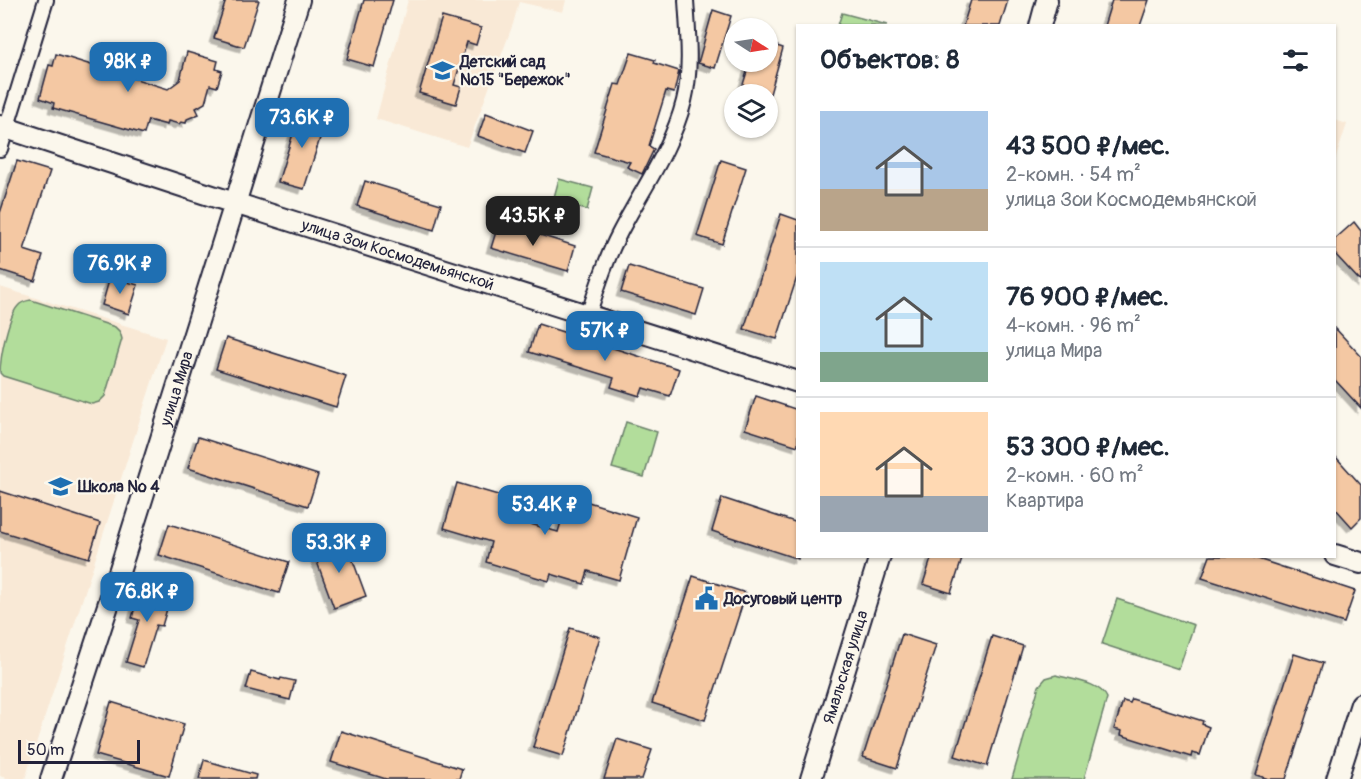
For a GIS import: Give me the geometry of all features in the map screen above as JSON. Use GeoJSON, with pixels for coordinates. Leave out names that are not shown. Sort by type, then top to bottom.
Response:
{"type":"FeatureCollection","features":[{"type":"Feature","properties":{"kind":"street"},"geometry":{"type":"LineString","coordinates":[[0,149],[3,128],[46,0]]}},
{"type":"Feature","properties":{"kind":"street","name":"улица Мира"},"geometry":{"type":"LineString","coordinates":[[51,779],[120,569],[299,0]]}},
{"type":"Feature","properties":{"kind":"street"},"geometry":{"type":"LineString","coordinates":[[588,316],[618,236],[666,148],[684,101],[688,69],[686,0]]}},
{"type":"Feature","properties":{"kind":"street"},"geometry":{"type":"LineString","coordinates":[[1041,24],[1047,0]]}},
{"type":"Feature","properties":{"kind":"street","name":"улица Зои Космодемьянской"},"geometry":{"type":"LineString","coordinates":[[3,128],[796,381]]}},
{"type":"Feature","properties":{"kind":"street"},"geometry":{"type":"LineString","coordinates":[[1336,555],[1361,563]]}},
{"type":"Feature","properties":{"kind":"street","name":"Ямальская улица"},"geometry":{"type":"LineString","coordinates":[[811,779],[879,558]]}},
{"type":"Feature","properties":{"kind":"street"},"geometry":{"type":"LineString","coordinates":[[1336,779],[1361,704]]}},
{"type":"Feature","properties":{"kind":"shaded area","name":"Детский сад №15 \"Бережок\""},"geometry":{"type":"Polygon","coordinates":[[[408,0],[566,0],[563,12],[519,2],[467,147],[376,119],[408,0]]]}},
{"type":"Feature","properties":{"kind":"shaded area"},"geometry":{"type":"Polygon","coordinates":[[[1336,120],[1347,124],[1336,157],[1336,120]]]}},
{"type":"Feature","properties":{"kind":"shaded area","name":"Школа № 4"},"geometry":{"type":"Polygon","coordinates":[[[0,287],[166,338],[25,779],[0,776],[0,287]]]}},
{"type":"Feature","properties":{"kind":"green space"},"geometry":{"type":"Polygon","coordinates":[[[842,13],[883,24],[838,24],[842,13]]]}},
{"type":"Feature","properties":{"kind":"green space"},"geometry":{"type":"Polygon","coordinates":[[[559,179],[593,188],[587,210],[553,201],[559,179]]]}},
{"type":"Feature","properties":{"kind":"green space"},"geometry":{"type":"Polygon","coordinates":[[[31,300],[115,327],[120,332],[122,339],[105,396],[99,402],[92,404],[3,376],[0,373],[3,348],[14,311],[20,304],[31,300]]]}},
{"type":"Feature","properties":{"kind":"green space"},"geometry":{"type":"Polygon","coordinates":[[[626,422],[657,432],[644,477],[612,468],[626,422]]]}},
{"type":"Feature","properties":{"kind":"green space"},"geometry":{"type":"Polygon","coordinates":[[[1117,599],[1194,625],[1179,669],[1102,644],[1117,599]]]}},
{"type":"Feature","properties":{"kind":"green space"},"geometry":{"type":"Polygon","coordinates":[[[1056,675],[1092,685],[1107,698],[1084,779],[1012,779],[1039,686],[1046,678],[1056,675]]]}},
{"type":"Feature","properties":{"kind":"building"},"geometry":{"type":"Polygon","coordinates":[[[226,0],[259,0],[244,47],[214,38],[226,0]]]}},
{"type":"Feature","properties":{"kind":"building"},"geometry":{"type":"Polygon","coordinates":[[[364,0],[393,0],[374,67],[347,59],[364,0]]]}},
{"type":"Feature","properties":{"kind":"building"},"geometry":{"type":"Polygon","coordinates":[[[971,0],[1008,0],[1001,24],[964,24],[971,0]]]}},
{"type":"Feature","properties":{"kind":"building"},"geometry":{"type":"Polygon","coordinates":[[[1112,0],[1149,0],[1141,24],[1105,24],[1112,0]]]}},
{"type":"Feature","properties":{"kind":"building"},"geometry":{"type":"Polygon","coordinates":[[[713,10],[731,16],[724,18],[724,39],[715,68],[698,63],[713,10]]]}},
{"type":"Feature","properties":{"kind":"building"},"geometry":{"type":"Polygon","coordinates":[[[442,17],[481,28],[476,45],[467,42],[454,85],[461,87],[456,104],[419,93],[442,17]]]}},
{"type":"Feature","properties":{"kind":"building"},"geometry":{"type":"Polygon","coordinates":[[[778,46],[783,48],[778,66],[778,46]]]}},
{"type":"Feature","properties":{"kind":"building"},"geometry":{"type":"Polygon","coordinates":[[[187,52],[218,61],[216,69],[222,71],[217,87],[210,85],[205,103],[196,108],[199,114],[187,119],[186,123],[168,121],[167,125],[148,120],[144,134],[53,108],[54,103],[40,98],[49,65],[53,66],[56,54],[168,89],[180,80],[187,52]]]}},
{"type":"Feature","properties":{"kind":"building"},"geometry":{"type":"Polygon","coordinates":[[[631,53],[655,60],[654,63],[679,71],[674,93],[666,91],[649,146],[654,149],[642,174],[627,167],[630,162],[594,152],[615,84],[620,85],[631,53]]]}},
{"type":"Feature","properties":{"kind":"building"},"geometry":{"type":"Polygon","coordinates":[[[747,72],[776,72],[773,84],[743,84],[747,72]]]}},
{"type":"Feature","properties":{"kind":"building"},"geometry":{"type":"Polygon","coordinates":[[[301,108],[327,116],[304,189],[278,182],[301,108]]]}},
{"type":"Feature","properties":{"kind":"building"},"geometry":{"type":"Polygon","coordinates":[[[486,113],[533,131],[525,153],[478,136],[486,113]]]}},
{"type":"Feature","properties":{"kind":"building"},"geometry":{"type":"Polygon","coordinates":[[[721,160],[746,168],[722,244],[697,236],[721,160]]]}},
{"type":"Feature","properties":{"kind":"building"},"geometry":{"type":"Polygon","coordinates":[[[17,161],[50,171],[24,250],[43,256],[35,281],[0,270],[0,213],[17,161]]]}},
{"type":"Feature","properties":{"kind":"building"},"geometry":{"type":"Polygon","coordinates":[[[365,181],[441,204],[434,230],[357,206],[365,181]]]}},
{"type":"Feature","properties":{"kind":"building"},"geometry":{"type":"Polygon","coordinates":[[[781,214],[796,219],[796,280],[777,339],[744,329],[781,214]]]}},
{"type":"Feature","properties":{"kind":"building"},"geometry":{"type":"Polygon","coordinates":[[[499,222],[575,246],[568,271],[491,248],[499,222]]]}},
{"type":"Feature","properties":{"kind":"building"},"geometry":{"type":"Polygon","coordinates":[[[1354,222],[1361,231],[1361,282],[1336,255],[1336,238],[1354,222]]]}},
{"type":"Feature","properties":{"kind":"building"},"geometry":{"type":"Polygon","coordinates":[[[629,266],[704,289],[696,315],[621,292],[629,266]]]}},
{"type":"Feature","properties":{"kind":"building"},"geometry":{"type":"Polygon","coordinates":[[[110,277],[138,285],[129,314],[102,305],[110,277]]]}},
{"type":"Feature","properties":{"kind":"building"},"geometry":{"type":"Polygon","coordinates":[[[538,324],[679,369],[670,396],[643,388],[640,396],[611,387],[614,378],[529,352],[538,324]]]}},
{"type":"Feature","properties":{"kind":"building"},"geometry":{"type":"Polygon","coordinates":[[[1336,329],[1361,356],[1361,408],[1336,381],[1336,329]]]}},
{"type":"Feature","properties":{"kind":"building"},"geometry":{"type":"Polygon","coordinates":[[[226,338],[346,376],[336,407],[216,369],[226,338]]]}},
{"type":"Feature","properties":{"kind":"building"},"geometry":{"type":"Polygon","coordinates":[[[756,396],[796,409],[796,445],[745,429],[756,396]]]}},
{"type":"Feature","properties":{"kind":"building"},"geometry":{"type":"Polygon","coordinates":[[[198,437],[318,475],[308,506],[188,468],[198,437]]]}},
{"type":"Feature","properties":{"kind":"building"},"geometry":{"type":"Polygon","coordinates":[[[1336,457],[1361,485],[1361,518],[1352,527],[1336,509],[1336,457]]]}},
{"type":"Feature","properties":{"kind":"building"},"geometry":{"type":"Polygon","coordinates":[[[457,483],[522,502],[517,520],[558,532],[569,496],[637,517],[619,580],[588,571],[584,584],[551,574],[549,581],[486,562],[491,542],[444,528],[457,483]]]}},
{"type":"Feature","properties":{"kind":"building"},"geometry":{"type":"Polygon","coordinates":[[[0,491],[100,523],[89,558],[0,531],[0,491]]]}},
{"type":"Feature","properties":{"kind":"building"},"geometry":{"type":"Polygon","coordinates":[[[722,498],[796,522],[796,558],[798,559],[712,531],[722,498]]]}},
{"type":"Feature","properties":{"kind":"building"},"geometry":{"type":"Polygon","coordinates":[[[169,524],[289,562],[279,593],[159,555],[169,524]]]}},
{"type":"Feature","properties":{"kind":"building"},"geometry":{"type":"Polygon","coordinates":[[[345,539],[366,596],[334,608],[313,551],[345,539]]]}},
{"type":"Feature","properties":{"kind":"building"},"geometry":{"type":"Polygon","coordinates":[[[931,558],[962,558],[951,593],[923,584],[931,558]]]}},
{"type":"Feature","properties":{"kind":"building"},"geometry":{"type":"Polygon","coordinates":[[[1209,558],[1255,558],[1355,591],[1344,623],[1202,578],[1209,558]]]}},
{"type":"Feature","properties":{"kind":"building"},"geometry":{"type":"Polygon","coordinates":[[[693,576],[746,593],[705,720],[652,703],[693,576]]]}},
{"type":"Feature","properties":{"kind":"building"},"geometry":{"type":"Polygon","coordinates":[[[148,589],[171,595],[162,626],[156,625],[143,667],[126,662],[139,620],[132,618],[139,592],[147,595],[148,589]]]}},
{"type":"Feature","properties":{"kind":"building"},"geometry":{"type":"Polygon","coordinates":[[[570,628],[600,637],[563,756],[533,747],[570,628]]]}},
{"type":"Feature","properties":{"kind":"building"},"geometry":{"type":"Polygon","coordinates":[[[902,634],[936,645],[897,768],[863,757],[902,634]]]}},
{"type":"Feature","properties":{"kind":"building"},"geometry":{"type":"Polygon","coordinates":[[[992,636],[1023,646],[987,766],[955,756],[992,636]]]}},
{"type":"Feature","properties":{"kind":"building"},"geometry":{"type":"Polygon","coordinates":[[[1294,654],[1323,663],[1286,779],[1269,779],[1256,775],[1294,654]]]}},
{"type":"Feature","properties":{"kind":"building"},"geometry":{"type":"Polygon","coordinates":[[[251,672],[280,680],[281,678],[295,681],[290,700],[246,689],[251,672]]]}},
{"type":"Feature","properties":{"kind":"building"},"geometry":{"type":"Polygon","coordinates":[[[1132,699],[1203,721],[1202,724],[1209,727],[1200,755],[1192,753],[1191,757],[1121,735],[1122,731],[1114,729],[1123,701],[1130,703],[1132,699]]]}},
{"type":"Feature","properties":{"kind":"building"},"geometry":{"type":"Polygon","coordinates":[[[111,702],[184,724],[169,776],[96,755],[111,702]]]}},
{"type":"Feature","properties":{"kind":"building"},"geometry":{"type":"Polygon","coordinates":[[[341,731],[462,769],[459,779],[386,779],[331,762],[341,731]]]}},
{"type":"Feature","properties":{"kind":"building"},"geometry":{"type":"Polygon","coordinates":[[[617,739],[652,750],[642,779],[604,779],[617,739]]]}},
{"type":"Feature","properties":{"kind":"building"},"geometry":{"type":"Polygon","coordinates":[[[204,760],[256,775],[255,779],[199,779],[204,760]]]}},
{"type":"Feature","properties":{"kind":"place","name":"Детский сад №15 \"Бережок\""},"geometry":{"type":"Point","coordinates":[442,71]}},
{"type":"Feature","properties":{"kind":"place","name":"Школа № 4"},"geometry":{"type":"Point","coordinates":[60,487]}},
{"type":"Feature","properties":{"kind":"place","name":"Досуговый центр"},"geometry":{"type":"Point","coordinates":[706,599]}}]}
